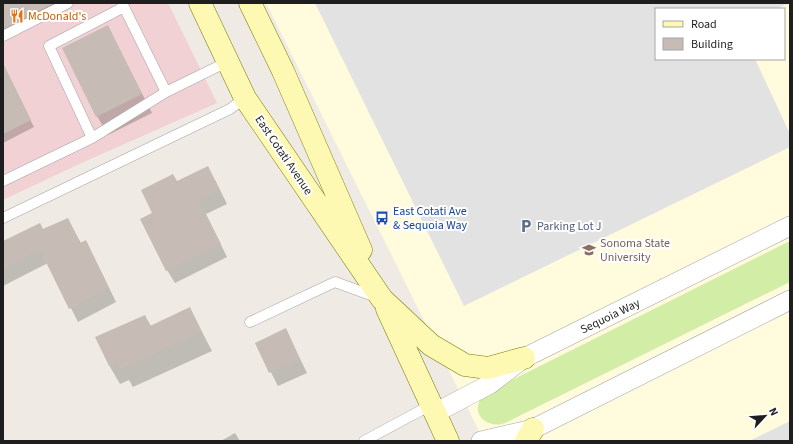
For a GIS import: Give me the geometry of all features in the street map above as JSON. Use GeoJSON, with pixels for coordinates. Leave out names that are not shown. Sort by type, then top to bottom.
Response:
{"type":"FeatureCollection","features":[{"type":"Feature","properties":{"kind":"main road","name":"East Cotati Avenue"},"geometry":{"type":"LineString","coordinates":[[200,3],[229,61],[245,98],[382,298]]}},
{"type":"Feature","properties":{"kind":"main road","name":"East Cotati Avenue"},"geometry":{"type":"LineString","coordinates":[[250,3],[284,71],[382,298],[448,441]]}},
{"type":"Feature","properties":{"kind":"main road"},"geometry":{"type":"LineString","coordinates":[[382,298],[431,345],[465,364],[488,368],[524,358]]}},
{"type":"Feature","properties":{"kind":"street","name":"Sequoia Way"},"geometry":{"type":"LineString","coordinates":[[433,409],[490,384],[524,358],[790,226]]}},
{"type":"Feature","properties":{"kind":"street"},"geometry":{"type":"LineString","coordinates":[[481,441],[530,435],[790,300]]}},
{"type":"Feature","properties":{"kind":"lane"},"geometry":{"type":"LineString","coordinates":[[3,36],[68,3]]}},
{"type":"Feature","properties":{"kind":"lane"},"geometry":{"type":"LineString","coordinates":[[92,138],[48,46],[123,5],[166,92]]}},
{"type":"Feature","properties":{"kind":"lane"},"geometry":{"type":"LineString","coordinates":[[3,181],[92,138],[166,92],[229,61]]}},
{"type":"Feature","properties":{"kind":"lane"},"geometry":{"type":"LineString","coordinates":[[3,218],[230,109],[245,98]]}},
{"type":"Feature","properties":{"kind":"lane"},"geometry":{"type":"LineString","coordinates":[[250,322],[335,282],[382,298]]}},
{"type":"Feature","properties":{"kind":"lane"},"geometry":{"type":"LineString","coordinates":[[364,441],[433,409]]}},
{"type":"Feature","properties":{"kind":"shaded area"},"geometry":{"type":"Polygon","coordinates":[[[3,3],[168,3],[217,103],[77,165],[3,200],[3,3]]]}},
{"type":"Feature","properties":{"kind":"shaded area","name":"Sonoma State University"},"geometry":{"type":"Polygon","coordinates":[[[266,3],[790,3],[790,441],[484,441],[266,3]]]}},
{"type":"Feature","properties":{"kind":"shaded area","name":"Parking Lot J"},"geometry":{"type":"Polygon","coordinates":[[[315,3],[788,3],[779,8],[655,8],[655,60],[755,60],[790,134],[790,147],[464,306],[315,3]]]}},
{"type":"Feature","properties":{"kind":"shaded area"},"geometry":{"type":"Polygon","coordinates":[[[790,421],[790,441],[749,441],[790,421]]]}},
{"type":"Feature","properties":{"kind":"green space"},"geometry":{"type":"Polygon","coordinates":[[[790,241],[790,282],[505,423],[489,423],[480,416],[478,406],[480,400],[490,391],[790,241]]]}},
{"type":"Feature","properties":{"kind":"building","name":"McDonald's"},"geometry":{"type":"Polygon","coordinates":[[[3,3],[54,3],[3,29],[3,3]]]}},
{"type":"Feature","properties":{"kind":"building"},"geometry":{"type":"Polygon","coordinates":[[[108,25],[142,94],[96,117],[62,48],[108,25]]]}},
{"type":"Feature","properties":{"kind":"building"},"geometry":{"type":"Polygon","coordinates":[[[3,63],[31,120],[3,134],[3,63]]]}},
{"type":"Feature","properties":{"kind":"building"},"geometry":{"type":"Polygon","coordinates":[[[208,166],[220,190],[199,201],[221,244],[166,271],[140,219],[152,213],[141,190],[173,174],[177,181],[208,166]]]}},
{"type":"Feature","properties":{"kind":"building"},"geometry":{"type":"Polygon","coordinates":[[[68,218],[80,243],[86,240],[109,288],[69,309],[40,250],[3,269],[3,241],[40,223],[43,229],[68,218]]]}},
{"type":"Feature","properties":{"kind":"building"},"geometry":{"type":"Polygon","coordinates":[[[190,307],[202,332],[121,369],[118,362],[109,366],[95,337],[145,315],[150,326],[190,307]]]}},
{"type":"Feature","properties":{"kind":"building"},"geometry":{"type":"Polygon","coordinates":[[[286,328],[300,359],[269,373],[255,343],[286,328]]]}},
{"type":"Feature","properties":{"kind":"place","name":"McDonald's"},"geometry":{"type":"Point","coordinates":[17,16]}},
{"type":"Feature","properties":{"kind":"place","name":"East Cotati Ave & Sequoia Way"},"geometry":{"type":"Point","coordinates":[382,218]}},
{"type":"Feature","properties":{"kind":"place","name":"Parking Lot J"},"geometry":{"type":"Point","coordinates":[526,226]}},
{"type":"Feature","properties":{"kind":"place","name":"Sonoma State University"},"geometry":{"type":"Point","coordinates":[589,250]}}]}
